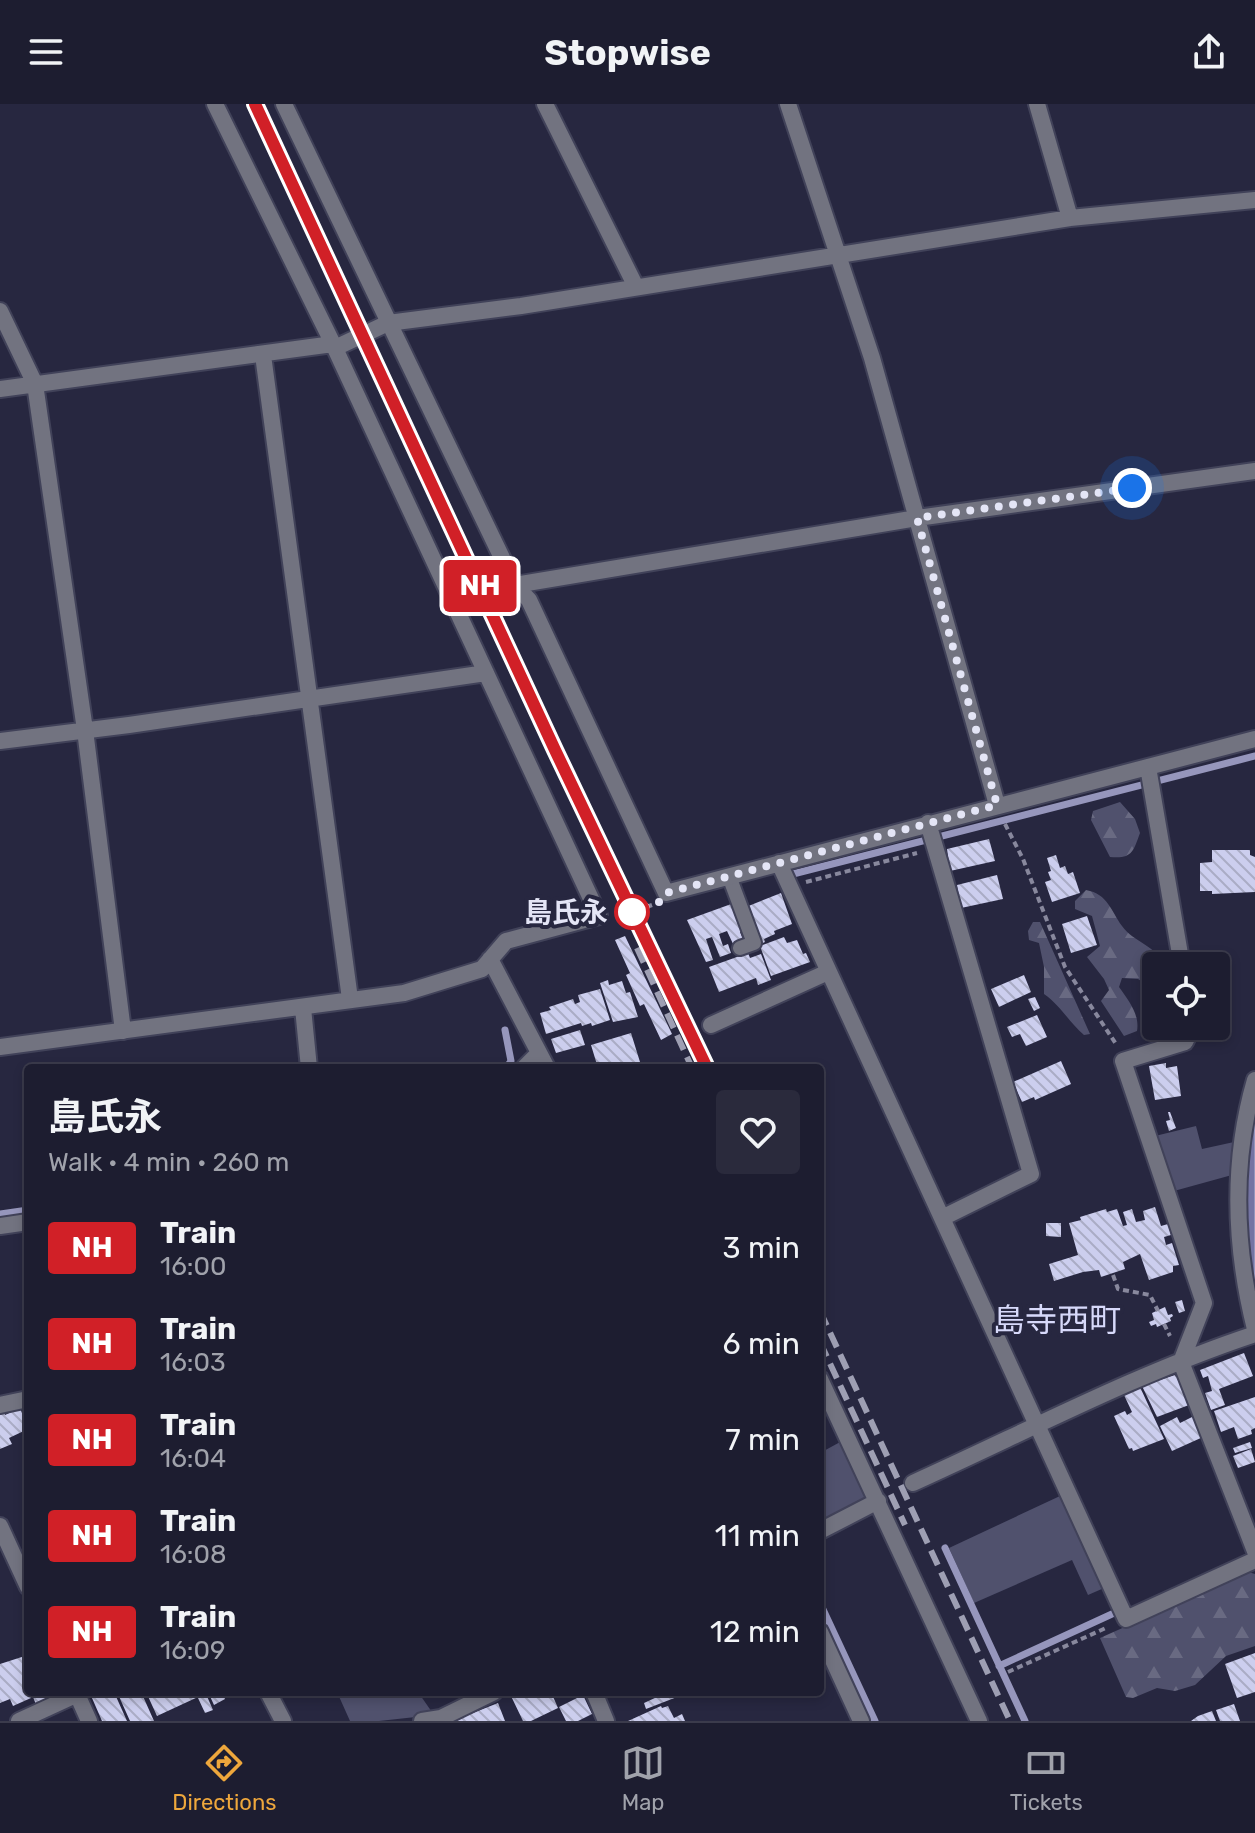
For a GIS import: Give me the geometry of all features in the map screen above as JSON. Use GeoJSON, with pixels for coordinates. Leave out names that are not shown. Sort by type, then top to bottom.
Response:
{"type":"FeatureCollection","features":[{"type":"Feature","properties":{"kind":"street"},"geometry":{"type":"LineString","coordinates":[[0,1047],[404,993],[482,969],[506,941],[599,916],[334,346],[215,104]]}},
{"type":"Feature","properties":{"kind":"street"},"geometry":{"type":"LineString","coordinates":[[284,104],[515,585],[529,600],[666,893],[779,863],[932,838],[997,805],[1150,778],[1255,739]]}},
{"type":"Feature","properties":{"kind":"street"},"geometry":{"type":"LineString","coordinates":[[545,104],[636,287]]}},
{"type":"Feature","properties":{"kind":"street"},"geometry":{"type":"LineString","coordinates":[[788,104],[872,358],[997,805]]}},
{"type":"Feature","properties":{"kind":"street"},"geometry":{"type":"LineString","coordinates":[[1037,104],[1070,218]]}},
{"type":"Feature","properties":{"kind":"street"},"geometry":{"type":"LineString","coordinates":[[0,389],[334,346],[388,323],[1070,218],[1255,200]]}},
{"type":"Feature","properties":{"kind":"street"},"geometry":{"type":"LineString","coordinates":[[0,311],[35,384],[85,730],[123,1031]]}},
{"type":"Feature","properties":{"kind":"street"},"geometry":{"type":"LineString","coordinates":[[263,355],[350,999]]}},
{"type":"Feature","properties":{"kind":"street"},"geometry":{"type":"LineString","coordinates":[[515,585],[917,518],[1255,471]]}},
{"type":"Feature","properties":{"kind":"street"},"geometry":{"type":"LineString","coordinates":[[0,741],[486,673]]}},
{"type":"Feature","properties":{"kind":"street"},"geometry":{"type":"LineString","coordinates":[[1150,778],[1180,952]]}},
{"type":"Feature","properties":{"kind":"street"},"geometry":{"type":"LineString","coordinates":[[932,838],[1031,1174],[942,1218]]}},
{"type":"Feature","properties":{"kind":"street"},"geometry":{"type":"LineString","coordinates":[[779,863],[1126,1619],[1255,1560]]}},
{"type":"Feature","properties":{"kind":"street"},"geometry":{"type":"LineString","coordinates":[[490,959],[543,1060]]}},
{"type":"Feature","properties":{"kind":"street"},"geometry":{"type":"LineString","coordinates":[[711,1025],[828,972]]}},
{"type":"Feature","properties":{"kind":"street"},"geometry":{"type":"LineString","coordinates":[[303,1008],[309,1064]]}},
{"type":"Feature","properties":{"kind":"street"},"geometry":{"type":"LineString","coordinates":[[1186,1040],[1123,1061],[1204,1303],[1181,1362],[1255,1551]]}},
{"type":"Feature","properties":{"kind":"street"},"geometry":{"type":"LineString","coordinates":[[913,1483],[1181,1362],[1255,1332],[1242,1268],[1237,1198],[1240,1146],[1255,1080]]}},
{"type":"Feature","properties":{"kind":"street"},"geometry":{"type":"LineString","coordinates":[[0,1226],[24,1223]]}},
{"type":"Feature","properties":{"kind":"street"},"geometry":{"type":"LineString","coordinates":[[824,1387],[979,1721]]}},
{"type":"Feature","properties":{"kind":"street"},"geometry":{"type":"LineString","coordinates":[[0,1405],[24,1400]]}},
{"type":"Feature","properties":{"kind":"street"},"geometry":{"type":"LineString","coordinates":[[824,1529],[878,1501]]}},
{"type":"Feature","properties":{"kind":"street"},"geometry":{"type":"LineString","coordinates":[[0,1526],[24,1578]]}},
{"type":"Feature","properties":{"kind":"street"},"geometry":{"type":"LineString","coordinates":[[824,1641],[861,1721]]}},
{"type":"Feature","properties":{"kind":"street"},"geometry":{"type":"LineString","coordinates":[[19,1721],[72,1696]]}},
{"type":"Feature","properties":{"kind":"street"},"geometry":{"type":"LineString","coordinates":[[79,1696],[89,1721]]}},
{"type":"Feature","properties":{"kind":"street"},"geometry":{"type":"LineString","coordinates":[[270,1696],[283,1721]]}},
{"type":"Feature","properties":{"kind":"street"},"geometry":{"type":"LineString","coordinates":[[422,1721],[441,1718],[486,1696]]}},
{"type":"Feature","properties":{"kind":"street"},"geometry":{"type":"LineString","coordinates":[[596,1696],[606,1721]]}},
{"type":"Feature","properties":{"kind":"lane"},"geometry":{"type":"LineString","coordinates":[[729,876],[754,943],[740,948]]}},
{"type":"Feature","properties":{"kind":"path"},"geometry":{"type":"LineString","coordinates":[[1007,828],[1023,859],[1065,967],[1113,1037],[1123,1061]]}},
{"type":"Feature","properties":{"kind":"path"},"geometry":{"type":"LineString","coordinates":[[789,886],[932,838]]}},
{"type":"Feature","properties":{"kind":"path"},"geometry":{"type":"LineString","coordinates":[[599,916],[611,920],[659,902],[666,893]]}},
{"type":"Feature","properties":{"kind":"path"},"geometry":{"type":"LineString","coordinates":[[1113,1275],[1118,1289],[1150,1295],[1158,1311]]}},
{"type":"Feature","properties":{"kind":"path"},"geometry":{"type":"LineString","coordinates":[[1008,1672],[1126,1619]]}},
{"type":"Feature","properties":{"kind":"green space"},"geometry":{"type":"Polygon","coordinates":[[[1120,802],[1135,819],[1140,833],[1131,853],[1123,857],[1110,857],[1091,820],[1093,811],[1120,802]]]}},
{"type":"Feature","properties":{"kind":"green space"},"geometry":{"type":"Polygon","coordinates":[[[1086,890],[1099,895],[1127,932],[1155,952],[1142,952],[1142,982],[1122,978],[1119,987],[1137,1019],[1137,1031],[1124,1036],[1101,1001],[1109,990],[1087,957],[1100,946],[1092,916],[1075,909],[1075,901],[1086,890]]]}},
{"type":"Feature","properties":{"kind":"green space"},"geometry":{"type":"Polygon","coordinates":[[[1033,922],[1040,922],[1090,1034],[1084,1035],[1044,994],[1044,967],[1039,943],[1029,940],[1028,931],[1033,922]]]}},
{"type":"Feature","properties":{"kind":"green space"},"geometry":{"type":"Polygon","coordinates":[[[1196,1126],[1202,1149],[1234,1142],[1232,1175],[1174,1191],[1155,1136],[1196,1126]]]}},
{"type":"Feature","properties":{"kind":"green space"},"geometry":{"type":"Polygon","coordinates":[[[842,1441],[869,1496],[868,1501],[824,1524],[824,1451],[842,1441]]]}},
{"type":"Feature","properties":{"kind":"green space"},"geometry":{"type":"Polygon","coordinates":[[[1060,1496],[1104,1588],[1088,1595],[1072,1560],[974,1603],[949,1548],[1060,1496]]]}},
{"type":"Feature","properties":{"kind":"green space"},"geometry":{"type":"Polygon","coordinates":[[[1248,1572],[1255,1574],[1255,1646],[1226,1656],[1195,1685],[1175,1691],[1157,1688],[1133,1698],[1126,1697],[1100,1638],[1248,1572]]]}},
{"type":"Feature","properties":{"kind":"green space"},"geometry":{"type":"Polygon","coordinates":[[[339,1696],[421,1696],[434,1715],[379,1721],[350,1721],[339,1696]]]}},
{"type":"Feature","properties":{"kind":"shaded area"},"geometry":{"type":"Polygon","coordinates":[[[1255,1103],[1255,1311],[1243,1190],[1255,1103]]]}},
{"type":"Feature","properties":{"kind":"building"},"geometry":{"type":"Polygon","coordinates":[[[989,839],[995,861],[950,871],[947,849],[989,839]]]}},
{"type":"Feature","properties":{"kind":"building"},"geometry":{"type":"Polygon","coordinates":[[[1212,850],[1250,850],[1250,855],[1255,857],[1255,892],[1212,894],[1212,891],[1200,891],[1200,863],[1212,862],[1212,850]]]}},
{"type":"Feature","properties":{"kind":"building"},"geometry":{"type":"Polygon","coordinates":[[[1056,855],[1060,868],[1065,866],[1068,874],[1073,872],[1080,893],[1052,902],[1045,882],[1051,880],[1047,858],[1056,855]]]}},
{"type":"Feature","properties":{"kind":"building"},"geometry":{"type":"Polygon","coordinates":[[[997,875],[1003,899],[961,908],[957,885],[997,875]]]}},
{"type":"Feature","properties":{"kind":"building"},"geometry":{"type":"Polygon","coordinates":[[[781,893],[792,924],[774,931],[775,934],[760,944],[746,907],[781,893]]]}},
{"type":"Feature","properties":{"kind":"building"},"geometry":{"type":"Polygon","coordinates":[[[734,903],[744,931],[740,932],[744,942],[734,946],[727,931],[719,934],[723,946],[728,944],[731,953],[720,957],[712,937],[706,939],[713,960],[706,962],[687,920],[734,903]]]}},
{"type":"Feature","properties":{"kind":"building"},"geometry":{"type":"Polygon","coordinates":[[[1087,916],[1097,945],[1071,953],[1062,924],[1087,916]]]}},
{"type":"Feature","properties":{"kind":"building"},"geometry":{"type":"Polygon","coordinates":[[[625,936],[672,1034],[661,1040],[626,975],[630,973],[615,940],[625,936]]]}},
{"type":"Feature","properties":{"kind":"building"},"geometry":{"type":"Polygon","coordinates":[[[784,937],[787,943],[797,940],[810,962],[771,976],[760,946],[784,937]]]}},
{"type":"Feature","properties":{"kind":"building"},"geometry":{"type":"Polygon","coordinates":[[[748,953],[750,958],[761,954],[771,980],[758,985],[756,978],[719,992],[709,967],[748,953]]]}},
{"type":"Feature","properties":{"kind":"building"},"geometry":{"type":"Polygon","coordinates":[[[1024,975],[1031,992],[999,1007],[991,989],[1024,975]]]}},
{"type":"Feature","properties":{"kind":"building"},"geometry":{"type":"Polygon","coordinates":[[[608,980],[609,985],[622,981],[626,993],[630,992],[638,1017],[613,1022],[600,983],[608,980]]]}},
{"type":"Feature","properties":{"kind":"building"},"geometry":{"type":"Polygon","coordinates":[[[600,989],[610,1020],[592,1026],[591,1023],[582,1026],[581,1023],[546,1034],[540,1013],[573,999],[575,1004],[580,1002],[578,995],[600,989]]]}},
{"type":"Feature","properties":{"kind":"building"},"geometry":{"type":"Polygon","coordinates":[[[1035,997],[1040,1008],[1034,1011],[1028,999],[1035,997]]]}},
{"type":"Feature","properties":{"kind":"building"},"geometry":{"type":"Polygon","coordinates":[[[1037,1015],[1047,1037],[1026,1046],[1020,1034],[1012,1037],[1007,1027],[1037,1015]]]}},
{"type":"Feature","properties":{"kind":"building"},"geometry":{"type":"Polygon","coordinates":[[[580,1030],[585,1045],[556,1053],[551,1039],[580,1030]]]}},
{"type":"Feature","properties":{"kind":"building"},"geometry":{"type":"Polygon","coordinates":[[[631,1033],[640,1062],[597,1064],[591,1045],[631,1033]]]}},
{"type":"Feature","properties":{"kind":"building"},"geometry":{"type":"Polygon","coordinates":[[[1061,1061],[1071,1084],[1035,1100],[1034,1097],[1022,1102],[1013,1082],[1061,1061]]]}},
{"type":"Feature","properties":{"kind":"building"},"geometry":{"type":"Polygon","coordinates":[[[1166,1063],[1166,1068],[1177,1066],[1181,1096],[1155,1100],[1149,1066],[1166,1063]]]}},
{"type":"Feature","properties":{"kind":"building"},"geometry":{"type":"Polygon","coordinates":[[[1168,1112],[1176,1128],[1169,1131],[1166,1121],[1170,1120],[1168,1112]]]}},
{"type":"Feature","properties":{"kind":"building"},"geometry":{"type":"Polygon","coordinates":[[[1155,1207],[1161,1226],[1168,1224],[1171,1235],[1164,1237],[1166,1245],[1172,1243],[1179,1265],[1173,1266],[1173,1272],[1149,1280],[1140,1254],[1123,1262],[1125,1269],[1101,1277],[1099,1270],[1054,1281],[1049,1264],[1078,1255],[1069,1223],[1106,1209],[1107,1212],[1117,1209],[1123,1226],[1127,1225],[1123,1212],[1132,1209],[1136,1222],[1145,1220],[1143,1211],[1155,1207]]]}},
{"type":"Feature","properties":{"kind":"building"},"geometry":{"type":"Polygon","coordinates":[[[1046,1223],[1061,1223],[1061,1237],[1046,1236],[1046,1223]]]}},
{"type":"Feature","properties":{"kind":"building"},"geometry":{"type":"Polygon","coordinates":[[[1182,1300],[1185,1311],[1179,1313],[1175,1302],[1182,1300]]]}},
{"type":"Feature","properties":{"kind":"building"},"geometry":{"type":"Polygon","coordinates":[[[1165,1307],[1168,1315],[1173,1316],[1171,1321],[1157,1327],[1156,1324],[1151,1326],[1149,1322],[1154,1320],[1152,1313],[1165,1307]]]}},
{"type":"Feature","properties":{"kind":"building"},"geometry":{"type":"Polygon","coordinates":[[[1244,1353],[1253,1376],[1219,1389],[1225,1405],[1211,1410],[1205,1393],[1212,1391],[1208,1376],[1203,1378],[1200,1370],[1244,1353]]]}},
{"type":"Feature","properties":{"kind":"building"},"geometry":{"type":"Polygon","coordinates":[[[1179,1376],[1189,1405],[1157,1417],[1142,1386],[1179,1376]]]}},
{"type":"Feature","properties":{"kind":"building"},"geometry":{"type":"Polygon","coordinates":[[[1140,1387],[1164,1439],[1133,1451],[1129,1449],[1114,1416],[1125,1411],[1127,1415],[1132,1412],[1124,1395],[1140,1387]]]}},
{"type":"Feature","properties":{"kind":"building"},"geometry":{"type":"Polygon","coordinates":[[[1255,1397],[1255,1428],[1251,1430],[1252,1434],[1238,1439],[1234,1427],[1221,1432],[1214,1411],[1255,1397]]]}},
{"type":"Feature","properties":{"kind":"building"},"geometry":{"type":"Polygon","coordinates":[[[20,1408],[24,1431],[9,1438],[12,1444],[0,1449],[0,1414],[4,1412],[5,1415],[20,1408]]]}},
{"type":"Feature","properties":{"kind":"building"},"geometry":{"type":"Polygon","coordinates":[[[1194,1416],[1203,1437],[1172,1451],[1160,1426],[1177,1417],[1180,1423],[1194,1416]]]}},
{"type":"Feature","properties":{"kind":"building"},"geometry":{"type":"Polygon","coordinates":[[[1250,1442],[1252,1448],[1235,1453],[1233,1448],[1250,1442]]]}},
{"type":"Feature","properties":{"kind":"building"},"geometry":{"type":"Polygon","coordinates":[[[1251,1449],[1255,1462],[1238,1468],[1233,1456],[1251,1449]]]}},
{"type":"Feature","properties":{"kind":"building"},"geometry":{"type":"Polygon","coordinates":[[[1255,1653],[1255,1692],[1237,1698],[1225,1664],[1255,1653]]]}},
{"type":"Feature","properties":{"kind":"building"},"geometry":{"type":"Polygon","coordinates":[[[24,1656],[24,1696],[31,1698],[13,1706],[10,1699],[0,1703],[0,1664],[24,1656]]]}},
{"type":"Feature","properties":{"kind":"building"},"geometry":{"type":"Polygon","coordinates":[[[33,1696],[55,1696],[56,1699],[37,1707],[33,1696]]]}},
{"type":"Feature","properties":{"kind":"building"},"geometry":{"type":"Polygon","coordinates":[[[116,1696],[127,1721],[102,1721],[92,1698],[116,1696]]]}},
{"type":"Feature","properties":{"kind":"building"},"geometry":{"type":"Polygon","coordinates":[[[119,1696],[143,1696],[154,1721],[130,1721],[119,1696]]]}},
{"type":"Feature","properties":{"kind":"building"},"geometry":{"type":"Polygon","coordinates":[[[148,1696],[198,1697],[157,1716],[148,1696]]]}},
{"type":"Feature","properties":{"kind":"building"},"geometry":{"type":"Polygon","coordinates":[[[207,1696],[213,1710],[205,1713],[198,1698],[207,1696]]]}},
{"type":"Feature","properties":{"kind":"building"},"geometry":{"type":"Polygon","coordinates":[[[210,1696],[224,1696],[225,1699],[214,1705],[210,1696]]]}},
{"type":"Feature","properties":{"kind":"building"},"geometry":{"type":"Polygon","coordinates":[[[511,1696],[553,1696],[558,1708],[531,1721],[523,1721],[511,1696]]]}},
{"type":"Feature","properties":{"kind":"building"},"geometry":{"type":"Polygon","coordinates":[[[583,1696],[592,1714],[578,1721],[566,1721],[559,1707],[583,1696]]]}},
{"type":"Feature","properties":{"kind":"building"},"geometry":{"type":"Polygon","coordinates":[[[657,1697],[677,1697],[646,1709],[644,1703],[657,1697]]]}},
{"type":"Feature","properties":{"kind":"building"},"geometry":{"type":"Polygon","coordinates":[[[498,1703],[505,1721],[453,1721],[498,1703]]]}},
{"type":"Feature","properties":{"kind":"building"},"geometry":{"type":"Polygon","coordinates":[[[1234,1704],[1240,1721],[1220,1721],[1216,1710],[1234,1704]]]}},
{"type":"Feature","properties":{"kind":"building"},"geometry":{"type":"Polygon","coordinates":[[[661,1706],[668,1706],[674,1718],[682,1714],[685,1721],[628,1721],[661,1706]]]}},
{"type":"Feature","properties":{"kind":"building"},"geometry":{"type":"Polygon","coordinates":[[[1212,1711],[1216,1721],[1191,1721],[1198,1716],[1212,1711]]]}},
{"type":"Feature","properties":{"kind":"waterway"},"geometry":{"type":"LineString","coordinates":[[793,874],[1255,756]]}},
{"type":"Feature","properties":{"kind":"waterway"},"geometry":{"type":"LineString","coordinates":[[505,1030],[511,1061],[509,1064]]}},
{"type":"Feature","properties":{"kind":"waterway"},"geometry":{"type":"LineString","coordinates":[[0,1214],[24,1211]]}},
{"type":"Feature","properties":{"kind":"waterway"},"geometry":{"type":"LineString","coordinates":[[945,1548],[1025,1721]]}},
{"type":"Feature","properties":{"kind":"waterway"},"geometry":{"type":"LineString","coordinates":[[824,1612],[875,1721]]}},
{"type":"Feature","properties":{"kind":"waterway"},"geometry":{"type":"LineString","coordinates":[[999,1666],[1112,1614]]}},
{"type":"Feature","properties":{"kind":"railway"},"geometry":{"type":"LineString","coordinates":[[255,104],[555,750],[705,1064]]}},
{"type":"Feature","properties":{"kind":"railway"},"geometry":{"type":"LineString","coordinates":[[637,948],[690,1064]]}},
{"type":"Feature","properties":{"kind":"railway"},"geometry":{"type":"LineString","coordinates":[[824,1320],[1010,1721]]}},
{"type":"Feature","properties":{"kind":"railway"},"geometry":{"type":"LineString","coordinates":[[824,1351],[905,1525]]}},
{"type":"Feature","properties":{"kind":"train","name":"NH"},"geometry":{"type":"LineString","coordinates":[[255,104],[555,750],[705,1064]]}},
{"type":"Feature","properties":{"kind":"place","name":"島氏永"},"geometry":{"type":"Point","coordinates":[632,912]}},
{"type":"Feature","properties":{"kind":"district","name":"島寺西町"},"geometry":{"type":"Point","coordinates":[1057,1320]}},
{"type":"Feature","properties":{"kind":"route"},"geometry":{"type":"LineString","coordinates":[[632,912],[659,902],[666,893],[997,805],[917,518],[1132,488]]}}]}
